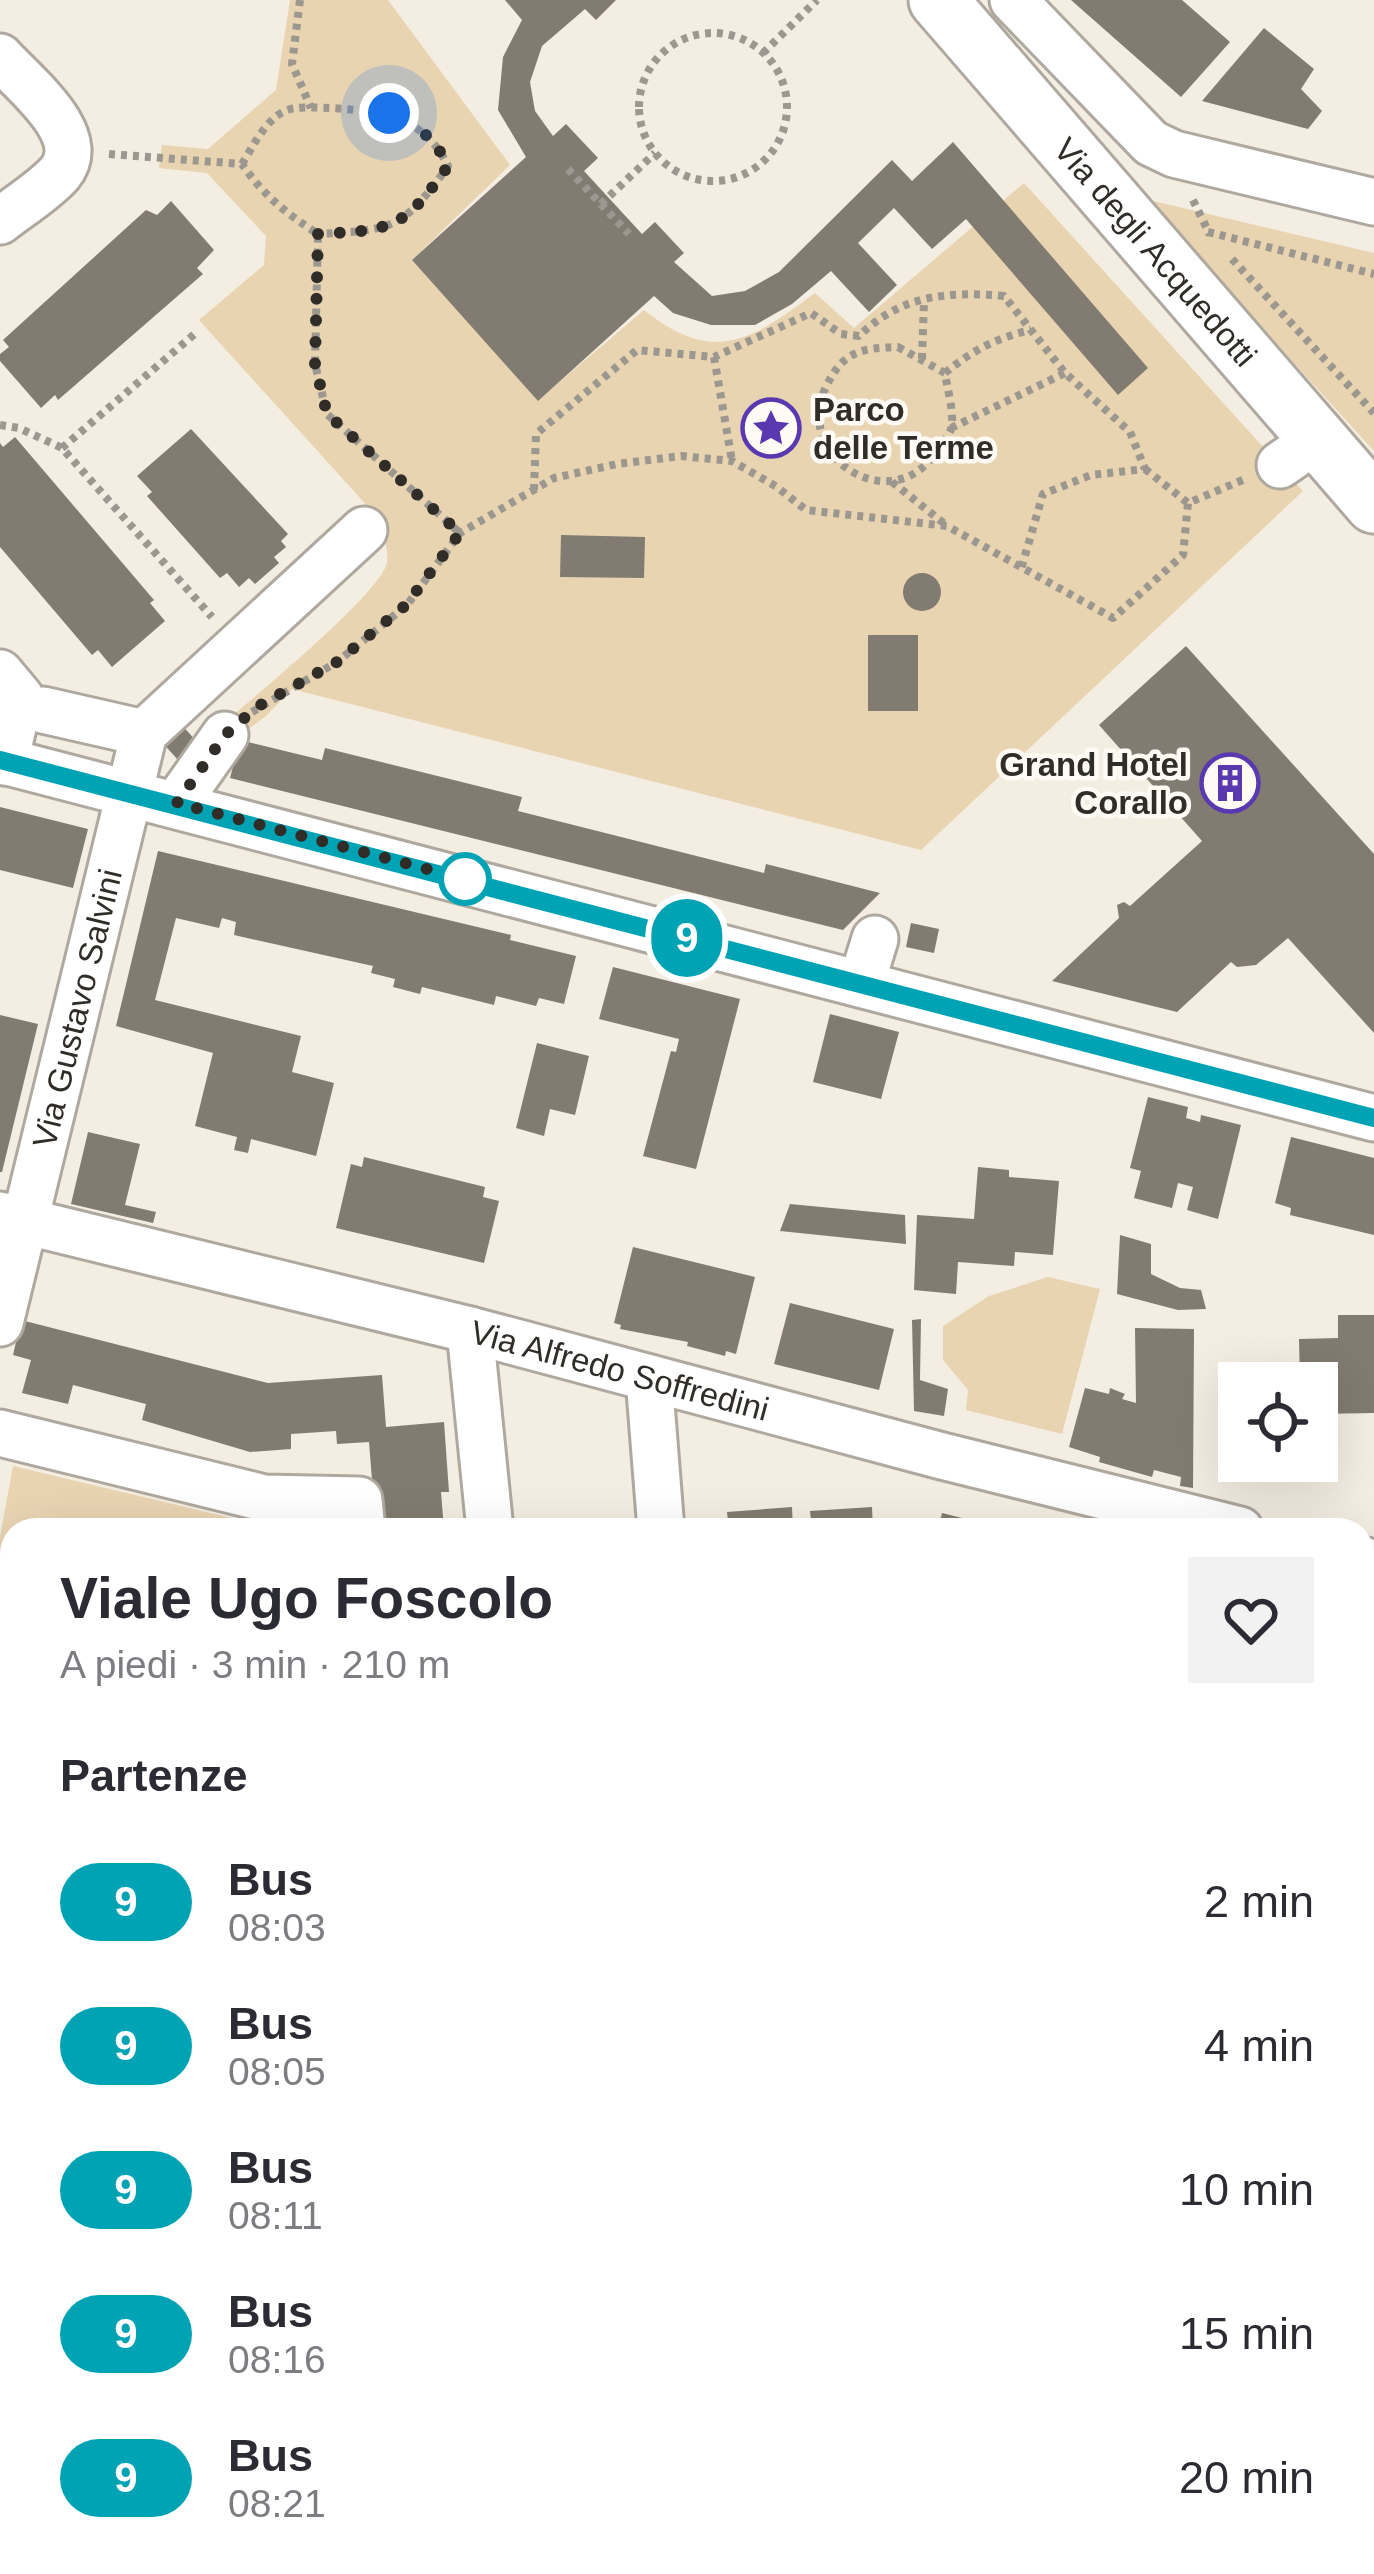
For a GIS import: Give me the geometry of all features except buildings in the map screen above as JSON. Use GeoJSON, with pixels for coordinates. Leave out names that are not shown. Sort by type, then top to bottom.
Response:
{"type":"FeatureCollection","features":[{"type":"Feature","properties":{"kind":"main road","name":"Via degli Acquedotti"},"geometry":{"type":"LineString","coordinates":[[938,0],[1135,228],[1298,452],[1374,504]]}},
{"type":"Feature","properties":{"kind":"street"},"geometry":{"type":"LineString","coordinates":[[1013,0],[1139,133],[1174,154],[1374,202]]}},
{"type":"Feature","properties":{"kind":"street"},"geometry":{"type":"LineString","coordinates":[[0,57],[65,129],[70,152],[61,172],[0,221]]}},
{"type":"Feature","properties":{"kind":"street"},"geometry":{"type":"LineString","coordinates":[[44,710],[144,733],[364,530]]}},
{"type":"Feature","properties":{"kind":"street"},"geometry":{"type":"LineString","coordinates":[[0,673],[20,697],[3,761],[861,984],[1032,1048],[1374,1118]]}},
{"type":"Feature","properties":{"kind":"street","name":"Via Gustavo Salvini"},"geometry":{"type":"LineString","coordinates":[[0,1323],[12,1219],[144,733]]}},
{"type":"Feature","properties":{"kind":"street"},"geometry":{"type":"LineString","coordinates":[[177,803],[225,735]]}},
{"type":"Feature","properties":{"kind":"street"},"geometry":{"type":"LineString","coordinates":[[861,984],[875,938]]}},
{"type":"Feature","properties":{"kind":"street","name":"Via Alfredo Soffredini"},"geometry":{"type":"LineString","coordinates":[[12,1219],[314,1278],[490,1326],[937,1473],[1176,1518]]}},
{"type":"Feature","properties":{"kind":"street"},"geometry":{"type":"LineString","coordinates":[[490,1326],[490,1518]]}},
{"type":"Feature","properties":{"kind":"street"},"geometry":{"type":"LineString","coordinates":[[650,1378],[661,1518]]}},
{"type":"Feature","properties":{"kind":"street"},"geometry":{"type":"LineString","coordinates":[[0,1433],[264,1498],[359,1500],[361,1518]]}},
{"type":"Feature","properties":{"kind":"path"},"geometry":{"type":"LineString","coordinates":[[300,0],[292,64],[311,108]]}},
{"type":"Feature","properties":{"kind":"path"},"geometry":{"type":"LineString","coordinates":[[763,53],[817,0]]}},
{"type":"Feature","properties":{"kind":"path"},"geometry":{"type":"LineString","coordinates":[[716,32],[737,36],[763,53],[782,79],[787,99],[779,141],[767,158],[751,171],[710,181],[670,168],[656,153],[644,135],[639,114],[647,73],[659,56],[695,34],[716,32]]}},
{"type":"Feature","properties":{"kind":"path"},"geometry":{"type":"LineString","coordinates":[[311,108],[389,113],[416,125],[438,144],[448,166],[419,207],[384,231],[318,234],[280,209],[242,164],[261,134],[283,112],[311,108]]}},
{"type":"Feature","properties":{"kind":"path"},"geometry":{"type":"LineString","coordinates":[[70,152],[242,164]]}},
{"type":"Feature","properties":{"kind":"path"},"geometry":{"type":"LineString","coordinates":[[601,204],[656,153]]}},
{"type":"Feature","properties":{"kind":"path"},"geometry":{"type":"LineString","coordinates":[[1174,154],[1206,231],[1374,413]]}},
{"type":"Feature","properties":{"kind":"path"},"geometry":{"type":"LineString","coordinates":[[568,169],[628,234]]}},
{"type":"Feature","properties":{"kind":"path"},"geometry":{"type":"LineString","coordinates":[[1206,231],[1374,274]]}},
{"type":"Feature","properties":{"kind":"path"},"geometry":{"type":"LineString","coordinates":[[318,234],[315,364],[327,414],[460,533]]}},
{"type":"Feature","properties":{"kind":"path"},"geometry":{"type":"LineString","coordinates":[[859,336],[884,311],[962,292],[1004,296],[1065,373],[1130,432],[1145,469],[1188,502]]}},
{"type":"Feature","properties":{"kind":"path"},"geometry":{"type":"LineString","coordinates":[[922,360],[925,300]]}},
{"type":"Feature","properties":{"kind":"path"},"geometry":{"type":"LineString","coordinates":[[534,490],[536,434],[638,350],[714,357],[811,313],[841,334],[859,336]]}},
{"type":"Feature","properties":{"kind":"path"},"geometry":{"type":"LineString","coordinates":[[945,373],[972,350],[996,338],[1031,330]]}},
{"type":"Feature","properties":{"kind":"path"},"geometry":{"type":"LineString","coordinates":[[62,448],[197,332]]}},
{"type":"Feature","properties":{"kind":"path"},"geometry":{"type":"LineString","coordinates":[[859,336],[864,348]]}},
{"type":"Feature","properties":{"kind":"path"},"geometry":{"type":"LineString","coordinates":[[945,373],[898,347],[864,348],[836,365],[816,411],[826,451],[868,481],[892,482],[925,469],[951,428],[1065,373]]}},
{"type":"Feature","properties":{"kind":"path"},"geometry":{"type":"LineString","coordinates":[[714,357],[732,461]]}},
{"type":"Feature","properties":{"kind":"path"},"geometry":{"type":"LineString","coordinates":[[945,373],[951,428]]}},
{"type":"Feature","properties":{"kind":"path"},"geometry":{"type":"LineString","coordinates":[[0,425],[19,428],[62,448],[238,646]]}},
{"type":"Feature","properties":{"kind":"path"},"geometry":{"type":"LineString","coordinates":[[1188,502],[1298,452]]}},
{"type":"Feature","properties":{"kind":"path"},"geometry":{"type":"LineString","coordinates":[[225,735],[257,707],[337,662],[406,605],[460,533],[554,478],[680,456],[732,461],[806,510],[947,526]]}},
{"type":"Feature","properties":{"kind":"path"},"geometry":{"type":"LineString","coordinates":[[1021,569],[1043,494],[1091,475],[1145,469]]}},
{"type":"Feature","properties":{"kind":"path"},"geometry":{"type":"LineString","coordinates":[[892,482],[947,526],[1113,618],[1184,556],[1188,502]]}},
{"type":"Feature","properties":{"kind":"shaded area","name":"Parco delle Terme"},"geometry":{"type":"Polygon","coordinates":[[[290,0],[388,0],[510,165],[412,260],[538,400],[644,310],[691,338],[712,342],[752,334],[815,293],[854,328],[1024,183],[1303,491],[921,850],[292,689],[235,740],[222,725],[341,620],[380,577],[387,562],[385,541],[370,509],[199,320],[264,265],[266,236],[207,173],[159,168],[162,145],[208,149],[276,90],[290,0]]]}},
{"type":"Feature","properties":{"kind":"shaded area"},"geometry":{"type":"Polygon","coordinates":[[[1145,199],[1374,253],[1374,451],[1151,206],[1145,199]]]}},
{"type":"Feature","properties":{"kind":"shaded area"},"geometry":{"type":"Polygon","coordinates":[[[1048,1277],[1100,1289],[1062,1434],[966,1410],[968,1390],[943,1360],[943,1326],[989,1296],[1048,1277]]]}},
{"type":"Feature","properties":{"kind":"shaded area"},"geometry":{"type":"Polygon","coordinates":[[[13,1466],[232,1518],[3,1518],[13,1466]]]}},
{"type":"Feature","properties":{"kind":"bus line","name":"9"},"geometry":{"type":"LineString","coordinates":[[0,760],[1374,1118]]}},
{"type":"Feature","properties":{"kind":"place","name":"Parco delle Terme"},"geometry":{"type":"Point","coordinates":[771,428]}},
{"type":"Feature","properties":{"kind":"place","name":"Grand Hotel Corallo"},"geometry":{"type":"Point","coordinates":[1230,783]}},
{"type":"Feature","properties":{"kind":"route"},"geometry":{"type":"LineString","coordinates":[[389,113],[416,125],[438,144],[448,166],[419,207],[384,231],[318,234],[315,364],[327,414],[460,533],[406,605],[337,662],[257,707],[225,735],[177,803],[465,879]]}}]}
